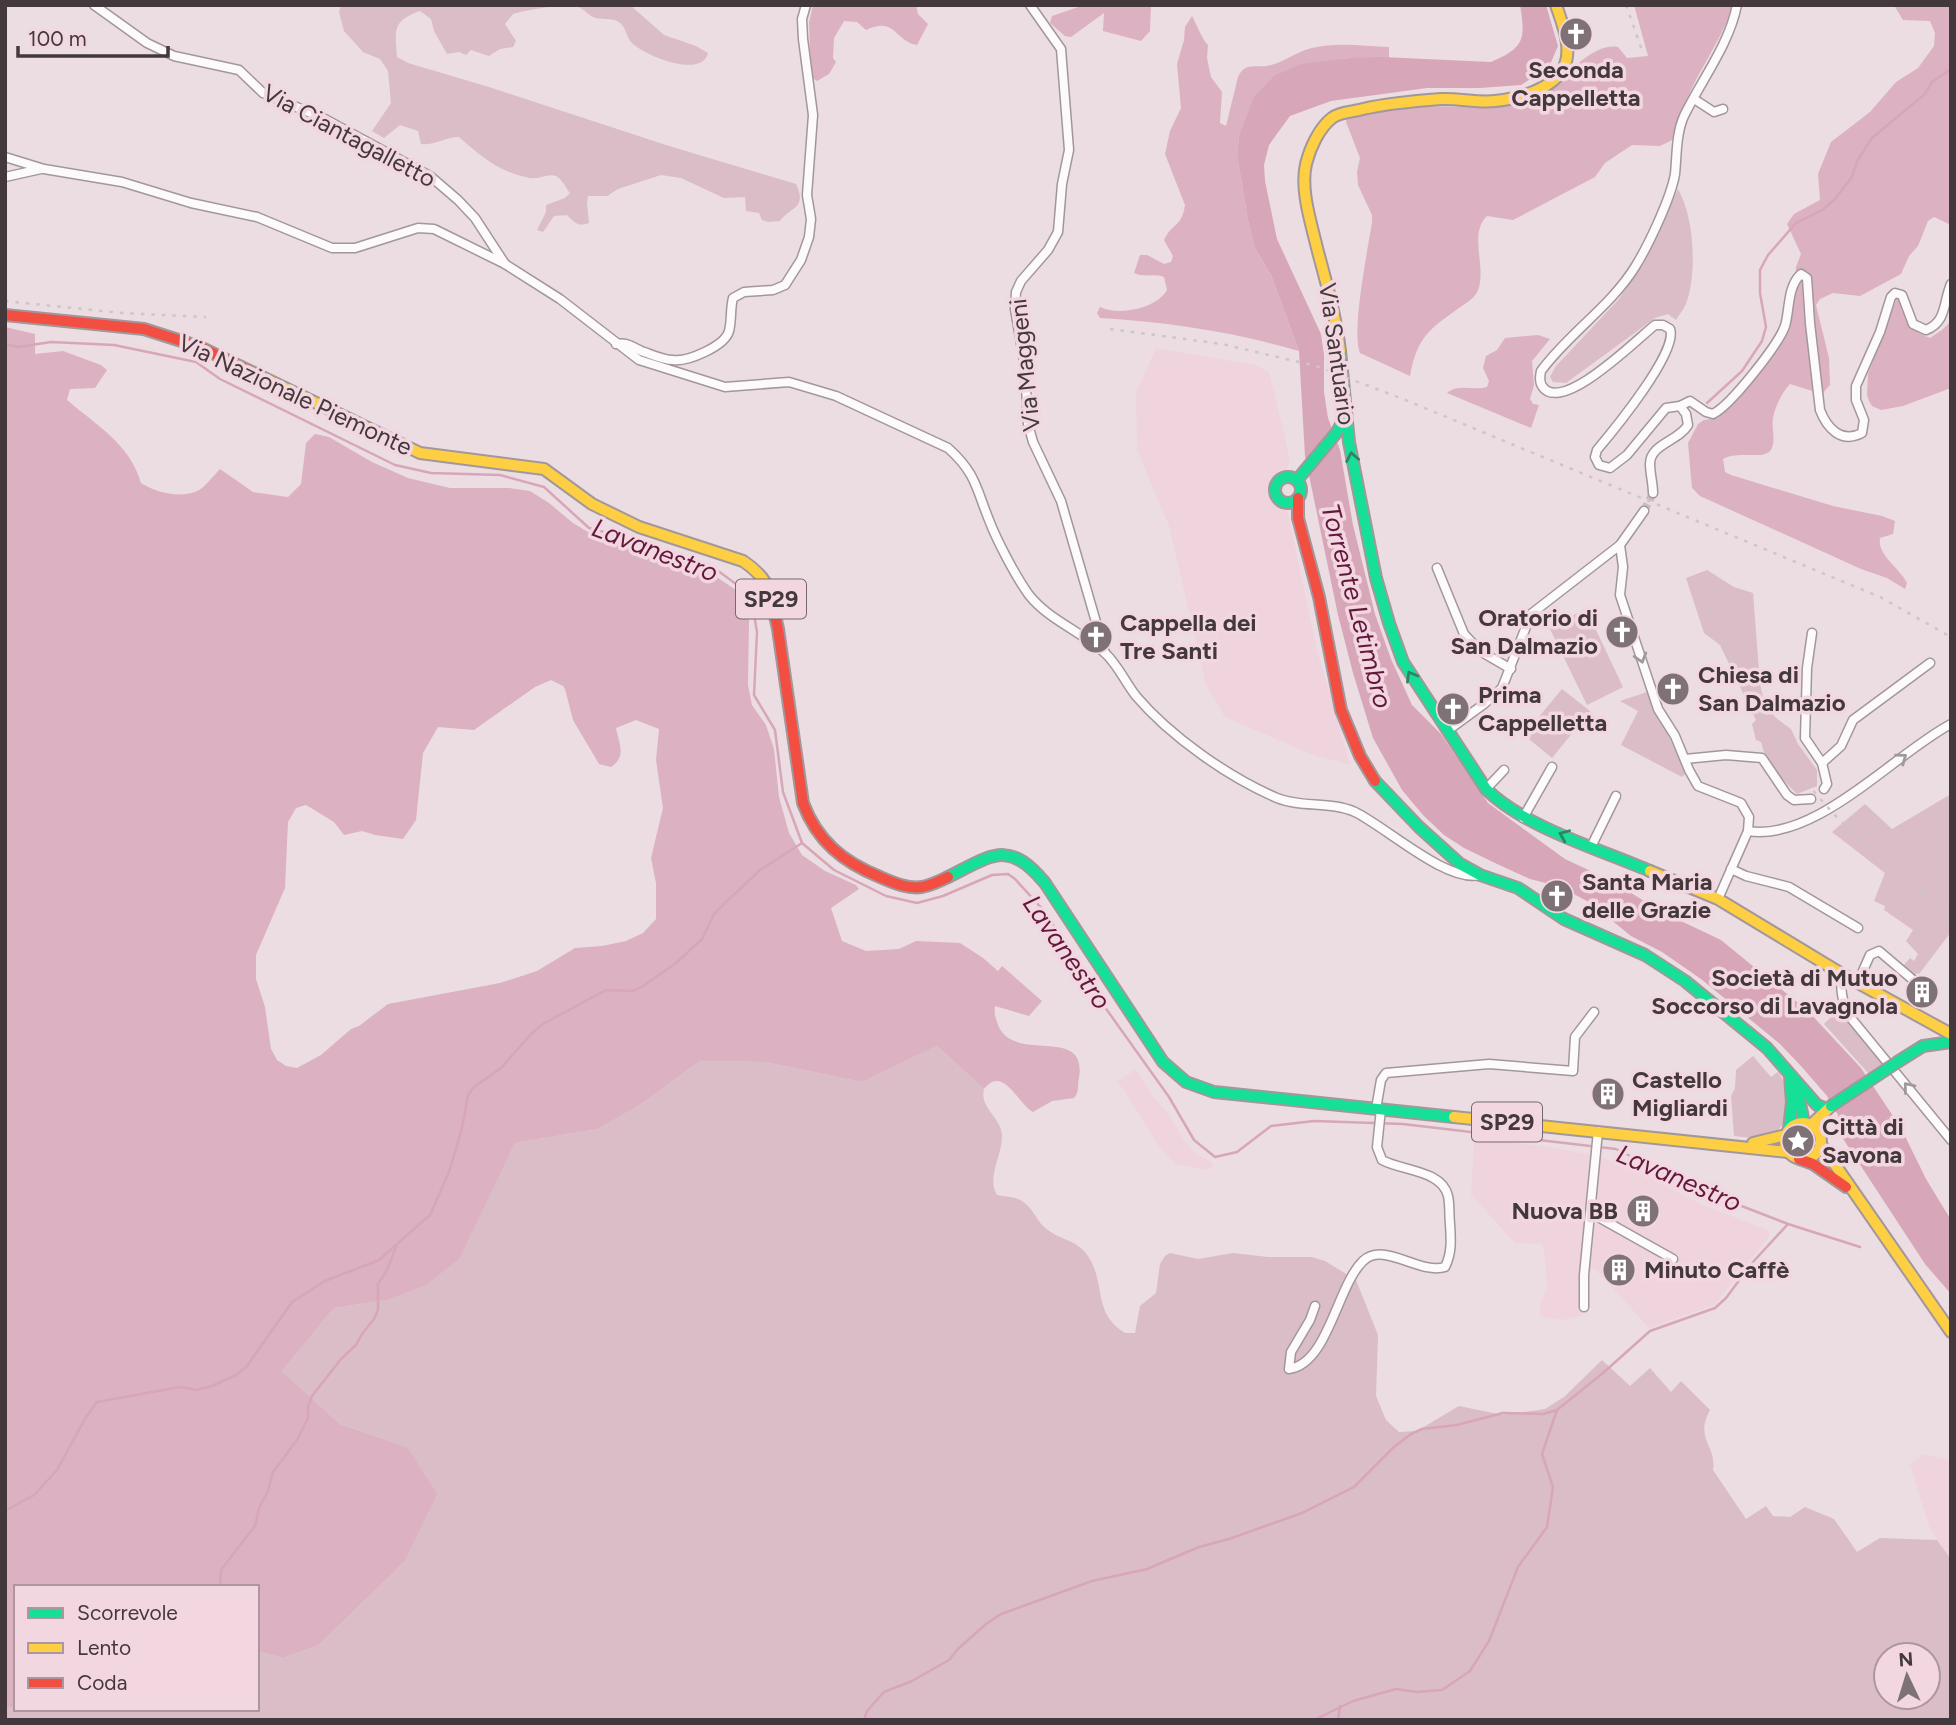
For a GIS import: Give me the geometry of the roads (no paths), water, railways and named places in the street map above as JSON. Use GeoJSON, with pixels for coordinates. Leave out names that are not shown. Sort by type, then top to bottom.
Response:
{"type":"FeatureCollection","features":[{"type":"Feature","properties":{"kind":"main road","name":"Via Santuario"},"geometry":{"type":"LineString","coordinates":[[1556,5],[1565,32],[1567,56],[1557,77],[1542,87],[1494,101],[1448,99],[1371,106],[1333,117],[1318,134],[1307,165],[1305,190],[1337,326],[1345,417],[1376,578],[1403,662],[1486,789],[1522,818],[1718,899],[1842,974],[1951,1034]]}},
{"type":"Feature","properties":{"kind":"main road","name":"Via Nazionale Piemonte"},"geometry":{"type":"LineString","coordinates":[[5,315],[144,329],[200,347],[420,453],[544,469],[592,504],[639,527],[743,561],[756,570],[768,586],[778,629],[803,803],[807,819],[814,829],[834,852],[872,874],[902,886],[919,888],[935,883],[991,856],[1019,856],[1033,866],[1045,883],[1163,1062],[1177,1077],[1194,1087],[1214,1092],[1788,1152]]}},
{"type":"Feature","properties":{"kind":"main road"},"geometry":{"type":"LineString","coordinates":[[1297,480],[1338,432],[1345,417]]}},
{"type":"Feature","properties":{"kind":"main road"},"geometry":{"type":"LineString","coordinates":[[1298,518],[1275,494],[1278,481],[1285,477],[1297,480],[1301,487],[1298,518],[1319,597],[1341,710],[1360,756],[1375,781],[1419,827],[1460,864],[1480,876]]}},
{"type":"Feature","properties":{"kind":"main road"},"geometry":{"type":"LineString","coordinates":[[1285,502],[1298,498]]}},
{"type":"Feature","properties":{"kind":"main road","name":"Via Ciantagalletto"},"geometry":{"type":"LineString","coordinates":[[1480,876],[1518,888],[1579,927],[1661,963],[1767,1048],[1817,1105],[1829,1108]]}},
{"type":"Feature","properties":{"kind":"main road"},"geometry":{"type":"LineString","coordinates":[[1788,1132],[1808,1124],[1923,1046],[1951,1042]]}},
{"type":"Feature","properties":{"kind":"main road"},"geometry":{"type":"LineString","coordinates":[[1790,1076],[1792,1113],[1785,1141],[1788,1152],[1813,1164],[1852,1191]]}},
{"type":"Feature","properties":{"kind":"main road","name":"Via Ciantagalletto"},"geometry":{"type":"LineString","coordinates":[[1790,1076],[1799,1093],[1808,1124]]}},
{"type":"Feature","properties":{"kind":"main road"},"geometry":{"type":"LineString","coordinates":[[1808,1124],[1819,1133],[1820,1143],[1951,1332]]}},
{"type":"Feature","properties":{"kind":"main road","name":"Via Nazionale Piemonte"},"geometry":{"type":"LineString","coordinates":[[1742,1146],[1788,1132]]}},
{"type":"Feature","properties":{"kind":"main road"},"geometry":{"type":"LineString","coordinates":[[1798,1158],[1804,1159],[1815,1154],[1820,1143]]}},
{"type":"Feature","properties":{"kind":"street","name":"Via Ciantagalletto"},"geometry":{"type":"LineString","coordinates":[[94,5],[147,43],[174,55],[239,70],[263,93],[325,119],[430,176],[475,218],[505,264]]}},
{"type":"Feature","properties":{"kind":"street"},"geometry":{"type":"LineString","coordinates":[[616,344],[626,342],[643,352],[674,360],[687,360],[724,341],[729,332],[729,311],[733,298],[744,292],[773,290],[785,285],[801,260],[809,237],[811,219],[807,195],[813,115],[803,39],[802,19],[806,5]]}},
{"type":"Feature","properties":{"kind":"street","name":"Via Maggeni"},"geometry":{"type":"LineString","coordinates":[[1030,5],[1061,49],[1069,150],[1062,184],[1058,232],[1048,250],[1021,281],[1016,292],[1015,309],[1024,367],[1028,424],[1033,442],[1061,501],[1105,653]]}},
{"type":"Feature","properties":{"kind":"street"},"geometry":{"type":"LineString","coordinates":[[1738,5],[1733,25],[1683,119],[1673,180],[1636,266],[1623,285],[1544,366],[1540,376],[1542,386],[1549,393],[1566,392],[1609,363],[1655,325],[1664,325],[1670,329],[1671,341],[1646,386],[1597,450],[1597,461],[1606,468],[1614,466],[1627,455],[1666,408],[1690,401],[1713,414],[1725,406],[1758,368],[1782,333],[1794,283],[1801,274],[1804,275],[1808,288],[1821,410],[1825,422],[1832,431],[1845,436],[1856,436],[1861,433],[1864,425],[1856,400],[1856,386],[1880,332],[1891,297],[1895,293],[1902,295],[1913,324],[1926,330],[1938,324],[1942,318],[1951,284]]}},
{"type":"Feature","properties":{"kind":"street"},"geometry":{"type":"LineString","coordinates":[[1694,99],[1714,112],[1723,109]]}},
{"type":"Feature","properties":{"kind":"street","name":"Via Ciantagalletto"},"geometry":{"type":"LineString","coordinates":[[5,157],[44,169],[122,182],[191,203],[257,217],[332,248],[355,248],[418,228],[434,229],[505,264],[560,299],[639,359],[725,387],[789,382],[836,396],[948,448],[963,462],[975,480],[989,522],[1029,594],[1053,618],[1105,653],[1135,694],[1172,733],[1252,786],[1281,800],[1353,811],[1447,869],[1471,877],[1480,876]]}},
{"type":"Feature","properties":{"kind":"street","name":"Via Ciantagalletto"},"geometry":{"type":"LineString","coordinates":[[5,177],[44,169]]}},
{"type":"Feature","properties":{"kind":"street"},"geometry":{"type":"LineString","coordinates":[[1653,493],[1650,463],[1654,451],[1684,433],[1688,425],[1686,414],[1680,405]]}},
{"type":"Feature","properties":{"kind":"street"},"geometry":{"type":"LineString","coordinates":[[1447,730],[1502,688],[1531,614],[1620,545],[1644,511]]}},
{"type":"Feature","properties":{"kind":"street"},"geometry":{"type":"LineString","coordinates":[[1620,545],[1623,567],[1620,595],[1658,709],[1675,736],[1698,786],[1741,803],[1749,817],[1748,831],[1718,899]]}},
{"type":"Feature","properties":{"kind":"street"},"geometry":{"type":"LineString","coordinates":[[1437,568],[1464,634],[1480,651],[1511,668]]}},
{"type":"Feature","properties":{"kind":"street"},"geometry":{"type":"LineString","coordinates":[[1812,633],[1807,668],[1805,738],[1822,762],[1828,784],[1824,789]]}},
{"type":"Feature","properties":{"kind":"street"},"geometry":{"type":"LineString","coordinates":[[1822,762],[1842,746],[1853,720],[1930,663]]}},
{"type":"Feature","properties":{"kind":"street"},"geometry":{"type":"LineString","coordinates":[[1748,831],[1774,832],[1797,824],[1854,793],[1951,724]]}},
{"type":"Feature","properties":{"kind":"street"},"geometry":{"type":"LineString","coordinates":[[1685,759],[1726,755],[1762,758],[1787,795],[1794,800],[1811,799]]}},
{"type":"Feature","properties":{"kind":"street"},"geometry":{"type":"LineString","coordinates":[[1522,818],[1552,766]]}},
{"type":"Feature","properties":{"kind":"street"},"geometry":{"type":"LineString","coordinates":[[1486,789],[1504,770]]}},
{"type":"Feature","properties":{"kind":"street"},"geometry":{"type":"LineString","coordinates":[[1591,847],[1616,796]]}},
{"type":"Feature","properties":{"kind":"street"},"geometry":{"type":"LineString","coordinates":[[1731,869],[1746,876],[1788,887],[1858,928]]}},
{"type":"Feature","properties":{"kind":"street"},"geometry":{"type":"LineString","coordinates":[[1858,982],[1870,956],[1880,951],[1912,979]]}},
{"type":"Feature","properties":{"kind":"street"},"geometry":{"type":"LineString","coordinates":[[1842,974],[1840,989],[1843,1004],[1850,1017],[1951,1140]]}},
{"type":"Feature","properties":{"kind":"street"},"geometry":{"type":"LineString","coordinates":[[1315,1306],[1310,1320],[1290,1352],[1289,1369],[1298,1368],[1313,1354],[1345,1291],[1364,1261],[1377,1254],[1436,1270],[1445,1267],[1451,1256],[1448,1194],[1442,1184],[1418,1171],[1393,1166],[1382,1160],[1377,1147],[1382,1075],[1489,1064],[1573,1071],[1575,1037],[1594,1012]]}},
{"type":"Feature","properties":{"kind":"street"},"geometry":{"type":"LineString","coordinates":[[1584,1307],[1584,1275],[1598,1134]]}},
{"type":"Feature","properties":{"kind":"street"},"geometry":{"type":"LineString","coordinates":[[1591,1213],[1673,1259]]}},
{"type":"Feature","properties":{"kind":"water","name":"Torrente Letimbro"},"geometry":{"type":"Polygon","coordinates":[[[1520,5],[1546,5],[1558,46],[1549,67],[1521,85],[1427,88],[1331,101],[1290,116],[1269,145],[1264,165],[1277,239],[1321,334],[1328,418],[1340,450],[1353,525],[1375,614],[1391,659],[1412,705],[1441,734],[1488,803],[1565,859],[1612,881],[1660,911],[1721,940],[1808,1011],[1861,1068],[1901,1128],[1926,1179],[1951,1220],[1951,1294],[1925,1264],[1836,1128],[1838,1115],[1827,1096],[1780,1044],[1701,979],[1662,952],[1631,936],[1589,902],[1558,886],[1530,879],[1495,863],[1444,835],[1402,790],[1373,738],[1338,615],[1305,456],[1299,351],[1271,275],[1255,248],[1237,155],[1239,136],[1254,97],[1274,76],[1301,64],[1350,58],[1491,62],[1510,52],[1520,41],[1523,27],[1520,5]]]}},
{"type":"Feature","properties":{"kind":"waterway"},"geometry":{"type":"LineString","coordinates":[[1707,403],[1742,371],[1762,341],[1766,327],[1760,293],[1760,270],[1768,255],[1796,223],[1822,210],[1834,200],[1852,177],[1857,161],[1872,138],[1925,94],[1932,82],[1951,69]]}},
{"type":"Feature","properties":{"kind":"waterway","name":"Lavanestro"},"geometry":{"type":"LineString","coordinates":[[5,344],[18,347],[51,342],[114,345],[196,362],[220,379],[395,465],[431,473],[500,475],[544,487],[589,528],[710,565],[751,595],[757,632],[754,695],[775,730],[783,792],[802,843],[834,870],[886,896],[917,903],[943,896],[992,875],[1008,874],[1015,879],[1046,913],[1082,975],[1169,1097],[1194,1140],[1215,1157],[1237,1152],[1271,1126],[1314,1121],[1403,1124],[1616,1149],[1695,1188],[1788,1224],[1860,1247]]}},
{"type":"Feature","properties":{"kind":"waterway"},"geometry":{"type":"LineString","coordinates":[[5,1511],[34,1495],[57,1470],[97,1402],[180,1387],[197,1390],[236,1375],[247,1366],[292,1302],[325,1281],[379,1260],[430,1215],[449,1172],[468,1095],[474,1087],[501,1068],[543,1024],[606,990],[633,991],[676,963],[702,939],[714,914],[724,904],[760,870],[802,843]]}},
{"type":"Feature","properties":{"kind":"waterway"},"geometry":{"type":"LineString","coordinates":[[864,1720],[867,1711],[884,1692],[912,1681],[949,1660],[986,1624],[1001,1614],[1092,1581],[1147,1569],[1199,1547],[1302,1513],[1354,1487],[1394,1447],[1422,1429],[1457,1425],[1503,1413],[1543,1414],[1557,1410],[1650,1331],[1715,1308],[1788,1224]]}},
{"type":"Feature","properties":{"kind":"waterway"},"geometry":{"type":"LineString","coordinates":[[220,1585],[221,1570],[255,1526],[273,1472],[297,1440],[308,1418],[312,1396],[341,1359],[356,1345],[374,1319],[378,1310],[378,1284],[396,1247]]}},
{"type":"Feature","properties":{"kind":"waterway"},"geometry":{"type":"LineString","coordinates":[[1314,1720],[1353,1701],[1396,1689],[1417,1692],[1442,1690],[1470,1671],[1489,1641],[1518,1567],[1547,1527],[1553,1487],[1542,1454],[1557,1410]]}},
{"type":"Feature","properties":{"kind":"waterway"},"geometry":{"type":"LineString","coordinates":[[1338,1720],[1340,1706]]}},
{"type":"Feature","properties":{"kind":"tunnel"},"geometry":{"type":"LineString","coordinates":[[1644,511],[1653,493]]}},
{"type":"Feature","properties":{"kind":"railway"},"geometry":{"type":"LineString","coordinates":[[1626,5],[1643,53]]}},
{"type":"Feature","properties":{"kind":"railway"},"geometry":{"type":"LineString","coordinates":[[5,301],[122,313],[206,317]]}},
{"type":"Feature","properties":{"kind":"railway"},"geometry":{"type":"LineString","coordinates":[[1110,329],[1222,344],[1316,366],[1403,399],[1880,597],[1951,637]]}},
{"type":"Feature","properties":{"kind":"railway"},"geometry":{"type":"LineString","coordinates":[[1699,580],[1722,638],[1749,693],[1769,729],[1804,780],[1875,855],[1951,915]]}},
{"type":"Feature","properties":{"kind":"place","name":"Seconda Cappelletta"},"geometry":{"type":"Point","coordinates":[1576,34]}},
{"type":"Feature","properties":{"kind":"place","name":"Oratorio di San Dalmazio"},"geometry":{"type":"Point","coordinates":[1622,632]}},
{"type":"Feature","properties":{"kind":"place","name":"Cappella dei Tre Santi"},"geometry":{"type":"Point","coordinates":[1096,637]}},
{"type":"Feature","properties":{"kind":"place","name":"Chiesa di San Dalmazio"},"geometry":{"type":"Point","coordinates":[1673,689]}},
{"type":"Feature","properties":{"kind":"place","name":"Prima Cappelletta"},"geometry":{"type":"Point","coordinates":[1453,709]}},
{"type":"Feature","properties":{"kind":"place","name":"Santa Maria delle Grazie"},"geometry":{"type":"Point","coordinates":[1557,896]}},
{"type":"Feature","properties":{"kind":"place","name":"Società di Mutuo Soccorso di Lavagnola"},"geometry":{"type":"Point","coordinates":[1922,992]}},
{"type":"Feature","properties":{"kind":"place","name":"Castello Migliardi"},"geometry":{"type":"Point","coordinates":[1608,1094]}},
{"type":"Feature","properties":{"kind":"place","name":"Città di Savona"},"geometry":{"type":"Point","coordinates":[1798,1141]}},
{"type":"Feature","properties":{"kind":"place","name":"Nuova BB"},"geometry":{"type":"Point","coordinates":[1643,1211]}},
{"type":"Feature","properties":{"kind":"place","name":"Minuto Caffè"},"geometry":{"type":"Point","coordinates":[1619,1270]}}]}
